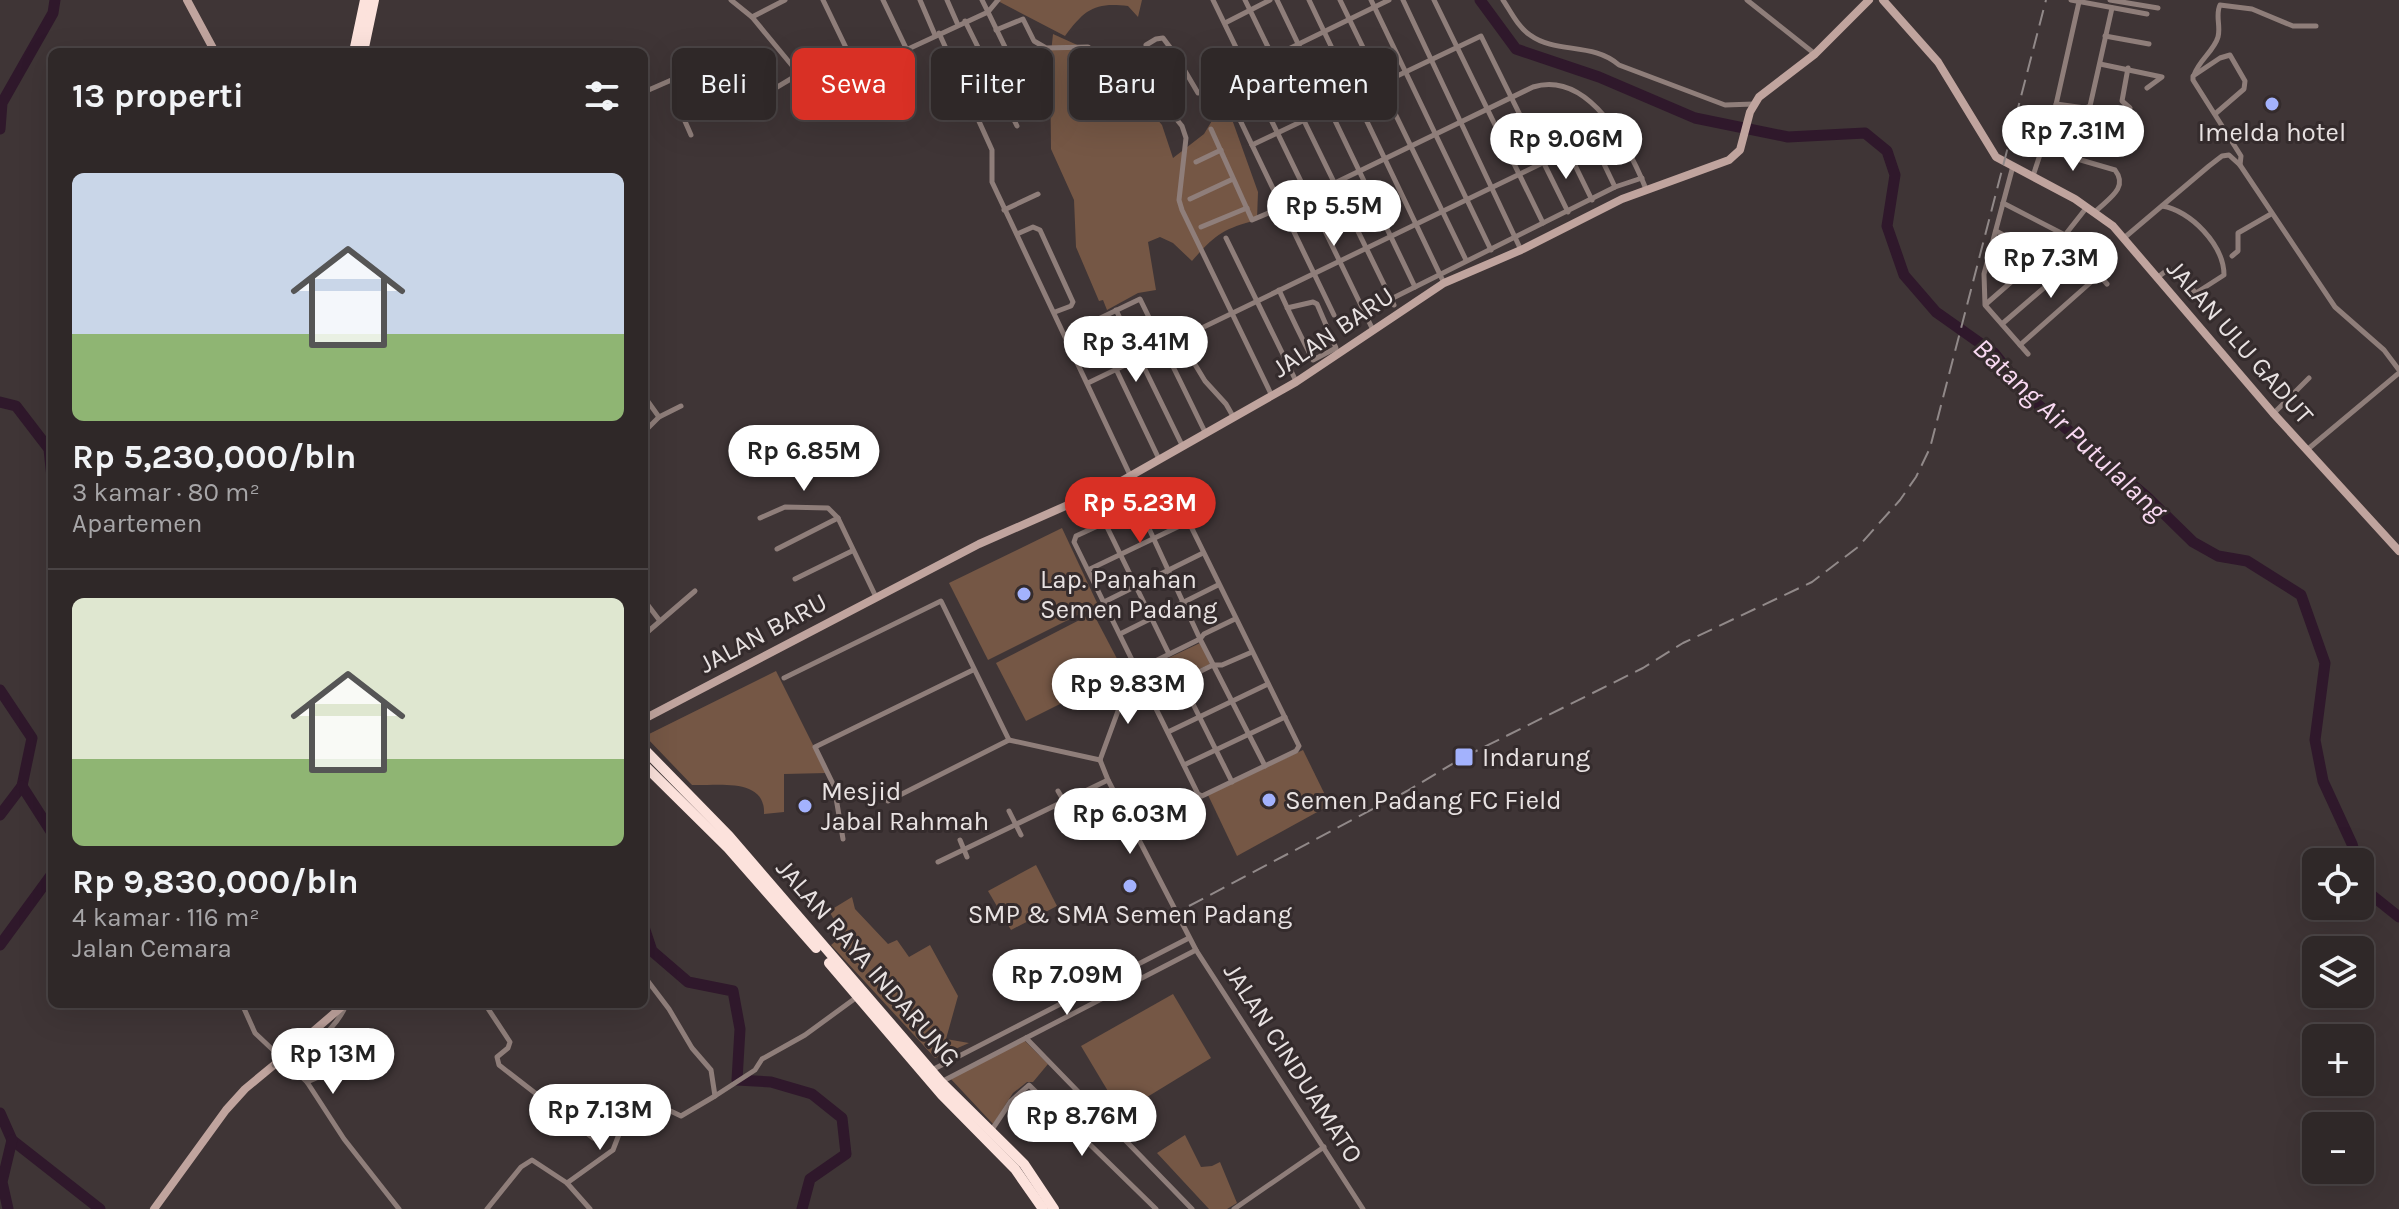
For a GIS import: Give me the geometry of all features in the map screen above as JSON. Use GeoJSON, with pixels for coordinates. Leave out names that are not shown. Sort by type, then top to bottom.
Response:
{"type":"FeatureCollection","features":[{"type":"Feature","properties":{"kind":"highway"},"geometry":{"type":"LineString","coordinates":[[355,48],[368,4]]}},
{"type":"Feature","properties":{"kind":"highway"},"geometry":{"type":"LineString","coordinates":[[363,48],[368,4]]}},
{"type":"Feature","properties":{"kind":"highway","name":"JALAN RAYA INDARUNG"},"geometry":{"type":"LineString","coordinates":[[648,753],[729,836],[936,1083],[1015,1169],[1043,1209]]}},
{"type":"Feature","properties":{"kind":"highway","name":"JALAN RAYA INDARUNG"},"geometry":{"type":"LineString","coordinates":[[648,769],[728,848],[928,1072]]}},
{"type":"Feature","properties":{"kind":"highway","name":"JALAN RAYA INDARUNG"},"geometry":{"type":"LineString","coordinates":[[936,1083],[994,1127],[1028,1169],[1054,1209]]}},
{"type":"Feature","properties":{"kind":"street"},"geometry":{"type":"LineString","coordinates":[[187,0],[213,48]]}},
{"type":"Feature","properties":{"kind":"street"},"geometry":{"type":"LineString","coordinates":[[731,0],[752,17],[792,66]]}},
{"type":"Feature","properties":{"kind":"street"},"geometry":{"type":"LineString","coordinates":[[752,17],[785,0]]}},
{"type":"Feature","properties":{"kind":"street"},"geometry":{"type":"LineString","coordinates":[[823,0],[846,48]]}},
{"type":"Feature","properties":{"kind":"street"},"geometry":{"type":"LineString","coordinates":[[883,0],[906,48],[988,12],[998,0]]}},
{"type":"Feature","properties":{"kind":"street"},"geometry":{"type":"LineString","coordinates":[[920,0],[992,150],[990,177],[1004,210],[1130,476]]}},
{"type":"Feature","properties":{"kind":"street"},"geometry":{"type":"LineString","coordinates":[[947,0],[958,25]]}},
{"type":"Feature","properties":{"kind":"street"},"geometry":{"type":"LineString","coordinates":[[982,0],[1005,48]]}},
{"type":"Feature","properties":{"kind":"street"},"geometry":{"type":"LineString","coordinates":[[1213,0],[1236,48]]}},
{"type":"Feature","properties":{"kind":"street"},"geometry":{"type":"LineString","coordinates":[[1245,0],[1269,48]]}},
{"type":"Feature","properties":{"kind":"street"},"geometry":{"type":"LineString","coordinates":[[1224,23],[1270,0]]}},
{"type":"Feature","properties":{"kind":"street"},"geometry":{"type":"LineString","coordinates":[[1277,0],[1300,48]]}},
{"type":"Feature","properties":{"kind":"street"},"geometry":{"type":"LineString","coordinates":[[1309,0],[1332,48]]}},
{"type":"Feature","properties":{"kind":"street"},"geometry":{"type":"LineString","coordinates":[[1340,0],[1364,48]]}},
{"type":"Feature","properties":{"kind":"street"},"geometry":{"type":"LineString","coordinates":[[1371,0],[1490,249]]}},
{"type":"Feature","properties":{"kind":"street"},"geometry":{"type":"LineString","coordinates":[[1290,48],[1389,0]]}},
{"type":"Feature","properties":{"kind":"street"},"geometry":{"type":"LineString","coordinates":[[1403,0],[1521,250]]}},
{"type":"Feature","properties":{"kind":"street"},"geometry":{"type":"LineString","coordinates":[[1434,0],[1543,222]]}},
{"type":"Feature","properties":{"kind":"street"},"geometry":{"type":"LineString","coordinates":[[1503,0],[1519,24],[1538,40],[1607,55],[1619,65],[1725,105],[1752,108],[1759,97],[1815,54],[1869,0]]}},
{"type":"Feature","properties":{"kind":"street"},"geometry":{"type":"LineString","coordinates":[[1747,0],[1815,54]]}},
{"type":"Feature","properties":{"kind":"street","name":"JALAN ULU GADUT"},"geometry":{"type":"LineString","coordinates":[[1883,0],[1938,62],[1996,157],[2095,212],[2124,238],[2273,413],[2399,551]]}},
{"type":"Feature","properties":{"kind":"street"},"geometry":{"type":"LineString","coordinates":[[2071,0],[2147,14]]}},
{"type":"Feature","properties":{"kind":"street"},"geometry":{"type":"LineString","coordinates":[[2110,0],[2158,8]]}},
{"type":"Feature","properties":{"kind":"street"},"geometry":{"type":"LineString","coordinates":[[2033,176],[2056,104],[2079,2]]}},
{"type":"Feature","properties":{"kind":"street"},"geometry":{"type":"LineString","coordinates":[[2240,165],[2241,156],[2193,76],[2218,37],[2217,11],[2220,5],[2252,9],[2293,26],[2316,26]]}},
{"type":"Feature","properties":{"kind":"street"},"geometry":{"type":"LineString","coordinates":[[2056,104],[2090,106],[2112,8]]}},
{"type":"Feature","properties":{"kind":"street"},"geometry":{"type":"LineString","coordinates":[[996,30],[1023,19],[1035,43],[1046,48],[1088,47],[1130,83],[1169,110],[1185,133],[1179,200],[1182,210],[1273,397]]}},
{"type":"Feature","properties":{"kind":"street"},"geometry":{"type":"LineString","coordinates":[[965,21],[1017,126]]}},
{"type":"Feature","properties":{"kind":"street"},"geometry":{"type":"LineString","coordinates":[[1397,75],[1477,36],[1485,39],[1567,210]]}},
{"type":"Feature","properties":{"kind":"street"},"geometry":{"type":"LineString","coordinates":[[2105,36],[2149,44]]}},
{"type":"Feature","properties":{"kind":"street"},"geometry":{"type":"LineString","coordinates":[[1146,45],[1163,38],[1197,93],[1201,91]]}},
{"type":"Feature","properties":{"kind":"street"},"geometry":{"type":"LineString","coordinates":[[2193,76],[2220,58],[2232,56],[2245,81],[2244,89],[2215,114]]}},
{"type":"Feature","properties":{"kind":"street"},"geometry":{"type":"LineString","coordinates":[[2100,64],[2162,77],[2147,88]]}},
{"type":"Feature","properties":{"kind":"street"},"geometry":{"type":"LineString","coordinates":[[2128,68],[2122,101],[2130,108]]}},
{"type":"Feature","properties":{"kind":"street"},"geometry":{"type":"LineString","coordinates":[[648,90],[672,80]]}},
{"type":"Feature","properties":{"kind":"street"},"geometry":{"type":"LineString","coordinates":[[1211,129],[1252,220],[1533,87],[1555,84],[1569,88],[1591,103],[1612,126],[1646,189]]}},
{"type":"Feature","properties":{"kind":"street","name":"JALAN BARU"},"geometry":{"type":"LineString","coordinates":[[648,717],[979,544],[1107,489],[1273,397],[1444,283],[1521,250],[1646,189],[1729,160],[1740,150],[1752,108]]}},
{"type":"Feature","properties":{"kind":"street"},"geometry":{"type":"LineString","coordinates":[[1397,117],[1466,260]]}},
{"type":"Feature","properties":{"kind":"street"},"geometry":{"type":"LineString","coordinates":[[684,120],[691,135]]}},
{"type":"Feature","properties":{"kind":"street"},"geometry":{"type":"LineString","coordinates":[[1240,120],[1334,315]]}},
{"type":"Feature","properties":{"kind":"street"},"geometry":{"type":"LineString","coordinates":[[1272,120],[1373,330]]}},
{"type":"Feature","properties":{"kind":"street"},"geometry":{"type":"LineString","coordinates":[[1335,120],[1415,287]]}},
{"type":"Feature","properties":{"kind":"street"},"geometry":{"type":"LineString","coordinates":[[1367,120],[1444,283]]}},
{"type":"Feature","properties":{"kind":"street"},"geometry":{"type":"LineString","coordinates":[[1252,145],[1304,121],[1392,302],[1466,260],[1615,187],[1642,178]]}},
{"type":"Feature","properties":{"kind":"street"},"geometry":{"type":"LineString","coordinates":[[1088,383],[1570,150],[1612,126]]}},
{"type":"Feature","properties":{"kind":"street"},"geometry":{"type":"LineString","coordinates":[[1557,132],[1570,150],[1591,200]]}},
{"type":"Feature","properties":{"kind":"street"},"geometry":{"type":"LineString","coordinates":[[1592,139],[1615,187]]}},
{"type":"Feature","properties":{"kind":"street"},"geometry":{"type":"LineString","coordinates":[[2043,149],[2115,170],[2119,174],[2120,188],[2095,212]]}},
{"type":"Feature","properties":{"kind":"street"},"geometry":{"type":"LineString","coordinates":[[1196,162],[1221,150]]}},
{"type":"Feature","properties":{"kind":"street"},"geometry":{"type":"LineString","coordinates":[[2124,238],[2222,156],[2229,155],[2240,165],[2335,307],[2384,350],[2399,371],[2308,449]]}},
{"type":"Feature","properties":{"kind":"street"},"geometry":{"type":"LineString","coordinates":[[2013,166],[1984,274],[1985,305],[2028,354]]}},
{"type":"Feature","properties":{"kind":"street"},"geometry":{"type":"LineString","coordinates":[[1190,199],[1233,179]]}},
{"type":"Feature","properties":{"kind":"street"},"geometry":{"type":"LineString","coordinates":[[1004,210],[1038,194]]}},
{"type":"Feature","properties":{"kind":"street"},"geometry":{"type":"LineString","coordinates":[[2003,203],[2065,235],[2107,284]]}},
{"type":"Feature","properties":{"kind":"street"},"geometry":{"type":"LineString","coordinates":[[2157,278],[2166,271],[2174,271],[2196,293],[2224,275],[2221,257],[2194,222],[2182,212],[2162,206]]}},
{"type":"Feature","properties":{"kind":"street"},"geometry":{"type":"LineString","coordinates":[[1985,305],[2065,235],[2087,207]]}},
{"type":"Feature","properties":{"kind":"street"},"geometry":{"type":"LineString","coordinates":[[1201,227],[1247,208]]}},
{"type":"Feature","properties":{"kind":"street"},"geometry":{"type":"LineString","coordinates":[[2232,256],[2238,251],[2238,233],[2271,214]]}},
{"type":"Feature","properties":{"kind":"street"},"geometry":{"type":"LineString","coordinates":[[1017,234],[1033,227],[1040,230],[1073,302],[1055,313]]}},
{"type":"Feature","properties":{"kind":"street"},"geometry":{"type":"LineString","coordinates":[[1996,231],[2041,255]]}},
{"type":"Feature","properties":{"kind":"street"},"geometry":{"type":"LineString","coordinates":[[1226,238],[1296,382]]}},
{"type":"Feature","properties":{"kind":"street"},"geometry":{"type":"LineString","coordinates":[[2002,324],[2082,255]]}},
{"type":"Feature","properties":{"kind":"street"},"geometry":{"type":"LineString","coordinates":[[1988,258],[2020,273]]}},
{"type":"Feature","properties":{"kind":"street"},"geometry":{"type":"LineString","coordinates":[[2020,345],[2099,275]]}},
{"type":"Feature","properties":{"kind":"street"},"geometry":{"type":"LineString","coordinates":[[1279,290],[1287,308],[1313,360],[1336,348],[1317,304],[1313,302],[1287,308]]}},
{"type":"Feature","properties":{"kind":"street"},"geometry":{"type":"LineString","coordinates":[[1065,335],[1140,299],[1205,432]]}},
{"type":"Feature","properties":{"kind":"street"},"geometry":{"type":"LineString","coordinates":[[1116,310],[1182,445]]}},
{"type":"Feature","properties":{"kind":"street"},"geometry":{"type":"LineString","coordinates":[[1093,321],[1159,459]]}},
{"type":"Feature","properties":{"kind":"street"},"geometry":{"type":"LineString","coordinates":[[1179,338],[1201,376],[1226,404],[1234,419]]}},
{"type":"Feature","properties":{"kind":"street"},"geometry":{"type":"LineString","coordinates":[[2273,413],[2309,378]]}},
{"type":"Feature","properties":{"kind":"street"},"geometry":{"type":"LineString","coordinates":[[648,402],[659,417]]}},
{"type":"Feature","properties":{"kind":"street"},"geometry":{"type":"LineString","coordinates":[[648,428],[659,417],[681,406]]}},
{"type":"Feature","properties":{"kind":"street"},"geometry":{"type":"LineString","coordinates":[[1171,490],[1298,748],[1200,796],[1074,539],[1139,507],[1171,490]]}},
{"type":"Feature","properties":{"kind":"street"},"geometry":{"type":"LineString","coordinates":[[760,518],[785,507],[828,508],[838,518],[876,597]]}},
{"type":"Feature","properties":{"kind":"street"},"geometry":{"type":"LineString","coordinates":[[1139,507],[1200,639],[1265,766]]}},
{"type":"Feature","properties":{"kind":"street"},"geometry":{"type":"LineString","coordinates":[[777,549],[838,518]]}},
{"type":"Feature","properties":{"kind":"street"},"geometry":{"type":"LineString","coordinates":[[1088,570],[1188,522]]}},
{"type":"Feature","properties":{"kind":"street"},"geometry":{"type":"LineString","coordinates":[[1105,523],[1169,654]]}},
{"type":"Feature","properties":{"kind":"street"},"geometry":{"type":"LineString","coordinates":[[795,579],[852,551]]}},
{"type":"Feature","properties":{"kind":"street"},"geometry":{"type":"LineString","coordinates":[[1104,602],[1203,553]]}},
{"type":"Feature","properties":{"kind":"street"},"geometry":{"type":"LineString","coordinates":[[1120,634],[1218,585]]}},
{"type":"Feature","properties":{"kind":"street"},"geometry":{"type":"LineString","coordinates":[[648,632],[695,591]]}},
{"type":"Feature","properties":{"kind":"street"},"geometry":{"type":"LineString","coordinates":[[784,678],[941,601],[1009,740]]}},
{"type":"Feature","properties":{"kind":"street"},"geometry":{"type":"LineString","coordinates":[[648,605],[660,621]]}},
{"type":"Feature","properties":{"kind":"street"},"geometry":{"type":"LineString","coordinates":[[888,801],[1009,740],[1100,760],[1129,681],[1169,654],[1235,619]]}},
{"type":"Feature","properties":{"kind":"street"},"geometry":{"type":"LineString","coordinates":[[1150,696],[1213,665],[1222,665],[1252,652]]}},
{"type":"Feature","properties":{"kind":"street"},"geometry":{"type":"LineString","coordinates":[[843,839],[834,786],[815,747],[973,670]]}},
{"type":"Feature","properties":{"kind":"street"},"geometry":{"type":"LineString","coordinates":[[1181,680],[1232,782]]}},
{"type":"Feature","properties":{"kind":"street"},"geometry":{"type":"LineString","coordinates":[[1168,733],[1268,684]]}},
{"type":"Feature","properties":{"kind":"street"},"geometry":{"type":"LineString","coordinates":[[1184,765],[1285,717]]}},
{"type":"Feature","properties":{"kind":"street","name":"JALAN CINDUAMATO"},"geometry":{"type":"LineString","coordinates":[[1100,760],[1196,950],[1363,1209]]}},
{"type":"Feature","properties":{"kind":"street"},"geometry":{"type":"LineString","coordinates":[[938,862],[1108,780]]}},
{"type":"Feature","properties":{"kind":"street"},"geometry":{"type":"LineString","coordinates":[[1058,791],[1068,808]]}},
{"type":"Feature","properties":{"kind":"street"},"geometry":{"type":"LineString","coordinates":[[1009,811],[1021,835]]}},
{"type":"Feature","properties":{"kind":"street"},"geometry":{"type":"LineString","coordinates":[[960,840],[967,857]]}},
{"type":"Feature","properties":{"kind":"street"},"geometry":{"type":"LineString","coordinates":[[928,1072],[1189,938]]}},
{"type":"Feature","properties":{"kind":"street"},"geometry":{"type":"LineString","coordinates":[[936,1083],[1196,950]]}},
{"type":"Feature","properties":{"kind":"street"},"geometry":{"type":"LineString","coordinates":[[648,981],[692,1048],[711,1070],[715,1096]]}},
{"type":"Feature","properties":{"kind":"street"},"geometry":{"type":"LineString","coordinates":[[488,1008],[510,1042],[508,1048],[497,1057],[501,1067],[593,1138],[616,1119],[652,1104],[681,1116],[725,1091],[751,1073],[762,1059],[805,1035],[858,997]]}},
{"type":"Feature","properties":{"kind":"street"},"geometry":{"type":"LineString","coordinates":[[244,1008],[255,1033],[307,1082],[344,1139],[399,1209]]}},
{"type":"Feature","properties":{"kind":"street"},"geometry":{"type":"LineString","coordinates":[[154,1209],[226,1110],[245,1089],[341,1008]]}},
{"type":"Feature","properties":{"kind":"street"},"geometry":{"type":"LineString","coordinates":[[291,1066],[333,1025],[345,1008]]}},
{"type":"Feature","properties":{"kind":"street"},"geometry":{"type":"LineString","coordinates":[[1054,1008],[1061,1020]]}},
{"type":"Feature","properties":{"kind":"street"},"geometry":{"type":"LineString","coordinates":[[1026,1038],[1192,1209]]}},
{"type":"Feature","properties":{"kind":"street"},"geometry":{"type":"LineString","coordinates":[[307,1082],[342,1067]]}},
{"type":"Feature","properties":{"kind":"street"},"geometry":{"type":"LineString","coordinates":[[994,1127],[1025,1087],[1031,1086],[1156,1209]]}},
{"type":"Feature","properties":{"kind":"street"},"geometry":{"type":"LineString","coordinates":[[567,1183],[613,1150],[626,1116]]}},
{"type":"Feature","properties":{"kind":"street"},"geometry":{"type":"LineString","coordinates":[[1234,1209],[1324,1147]]}},
{"type":"Feature","properties":{"kind":"street"},"geometry":{"type":"LineString","coordinates":[[487,1209],[529,1160],[540,1163],[567,1183],[590,1209]]}},
{"type":"Feature","properties":{"kind":"shaded area"},"geometry":{"type":"Polygon","coordinates":[[[996,0],[1142,0],[1138,17],[1128,6],[1099,7],[1079,19],[1065,36],[996,0]]]}},
{"type":"Feature","properties":{"kind":"shaded area"},"geometry":{"type":"Polygon","coordinates":[[[1053,34],[1084,48],[1069,48],[1069,120],[1158,120],[1173,158],[1204,134],[1212,120],[1232,120],[1258,192],[1257,220],[1220,234],[1192,261],[1173,243],[1160,237],[1148,242],[1156,290],[1138,293],[1107,310],[1103,300],[1099,301],[1076,247],[1074,200],[1051,149],[1053,34]]]}},
{"type":"Feature","properties":{"kind":"shaded area","name":"Lap. Panahan Semen Padang"},"geometry":{"type":"Polygon","coordinates":[[[1062,528],[1098,605],[988,660],[949,583],[1062,528]]]}},
{"type":"Feature","properties":{"kind":"shaded area"},"geometry":{"type":"Polygon","coordinates":[[[1093,613],[1124,672],[1026,721],[996,663],[1093,613]]]}},
{"type":"Feature","properties":{"kind":"shaded area"},"geometry":{"type":"Polygon","coordinates":[[[1200,643],[1210,664],[1151,692],[1141,671],[1200,643]]]}},
{"type":"Feature","properties":{"kind":"shaded area"},"geometry":{"type":"Polygon","coordinates":[[[776,671],[827,773],[784,774],[784,812],[764,814],[763,802],[749,789],[692,785],[648,739],[648,735],[776,671]]]}},
{"type":"Feature","properties":{"kind":"shaded area","name":"Semen Padang FC Field"},"geometry":{"type":"Polygon","coordinates":[[[1303,750],[1330,805],[1237,856],[1208,795],[1303,750]]]}},
{"type":"Feature","properties":{"kind":"shaded area"},"geometry":{"type":"Polygon","coordinates":[[[1036,865],[1057,906],[1011,930],[988,891],[1036,865]]]}},
{"type":"Feature","properties":{"kind":"shaded area"},"geometry":{"type":"Polygon","coordinates":[[[852,897],[855,909],[888,944],[897,940],[909,957],[930,945],[958,996],[946,1039],[969,1043],[935,1058],[831,945],[843,935],[829,911],[852,897]]]}},
{"type":"Feature","properties":{"kind":"shaded area"},"geometry":{"type":"Polygon","coordinates":[[[1173,994],[1211,1058],[1121,1113],[1081,1046],[1173,994]]]}},
{"type":"Feature","properties":{"kind":"shaded area"},"geometry":{"type":"Polygon","coordinates":[[[1023,1039],[1048,1064],[1033,1082],[1027,1082],[1013,1093],[993,1124],[949,1077],[1023,1039]]]}},
{"type":"Feature","properties":{"kind":"shaded area"},"geometry":{"type":"Polygon","coordinates":[[[1185,1135],[1201,1167],[1220,1162],[1237,1203],[1227,1209],[1209,1209],[1157,1153],[1185,1135]]]}},
{"type":"Feature","properties":{"kind":"waterway"},"geometry":{"type":"LineString","coordinates":[[0,129],[2,103],[53,13],[55,0]]}},
{"type":"Feature","properties":{"kind":"waterway","name":"Batang Air Putulalang"},"geometry":{"type":"LineString","coordinates":[[1480,0],[1516,49],[1599,77],[1695,118],[1788,137],[1865,133],[1887,151],[1895,175],[1887,226],[1904,275],[1936,312],[1994,353],[2029,397],[2147,497],[2193,542],[2218,556],[2247,561],[2301,595],[2325,663],[2315,740],[2323,781],[2353,848]]}},
{"type":"Feature","properties":{"kind":"waterway"},"geometry":{"type":"LineString","coordinates":[[0,402],[16,406],[48,448]]}},
{"type":"Feature","properties":{"kind":"waterway"},"geometry":{"type":"LineString","coordinates":[[0,690],[32,738],[22,786],[0,815]]}},
{"type":"Feature","properties":{"kind":"waterway"},"geometry":{"type":"LineString","coordinates":[[22,786],[48,827]]}},
{"type":"Feature","properties":{"kind":"waterway"},"geometry":{"type":"LineString","coordinates":[[0,945],[48,879]]}},
{"type":"Feature","properties":{"kind":"waterway","name":"Batang Air Putulalang"},"geometry":{"type":"LineString","coordinates":[[2374,897],[2399,917]]}},
{"type":"Feature","properties":{"kind":"waterway"},"geometry":{"type":"LineString","coordinates":[[648,939],[652,951],[688,982],[733,991],[740,1029],[737,1080],[771,1082],[812,1094],[842,1118],[846,1154],[810,1179],[802,1209]]}},
{"type":"Feature","properties":{"kind":"waterway"},"geometry":{"type":"LineString","coordinates":[[0,1113],[12,1140],[100,1209]]}},
{"type":"Feature","properties":{"kind":"waterway"},"geometry":{"type":"LineString","coordinates":[[8,1209],[2,1182],[12,1140]]}},
{"type":"Feature","properties":{"kind":"railway"},"geometry":{"type":"LineString","coordinates":[[1189,906],[1407,791],[1464,757],[1643,668],[1683,643],[1812,582],[1858,547],[1900,500],[1930,448],[2046,0]]}},
{"type":"Feature","properties":{"kind":"place","name":"Imelda hotel"},"geometry":{"type":"Point","coordinates":[2272,104]}},
{"type":"Feature","properties":{"kind":"place","name":"Lap. Panahan Semen Padang"},"geometry":{"type":"Point","coordinates":[1024,594]}},
{"type":"Feature","properties":{"kind":"place","name":"Indarung"},"geometry":{"type":"Point","coordinates":[1464,757]}},
{"type":"Feature","properties":{"kind":"place","name":"Semen Padang FC Field"},"geometry":{"type":"Point","coordinates":[1269,800]}},
{"type":"Feature","properties":{"kind":"place","name":"Mesjid Jabal Rahmah"},"geometry":{"type":"Point","coordinates":[805,806]}},
{"type":"Feature","properties":{"kind":"place","name":"SMP & SMA Semen Padang"},"geometry":{"type":"Point","coordinates":[1130,886]}}]}
